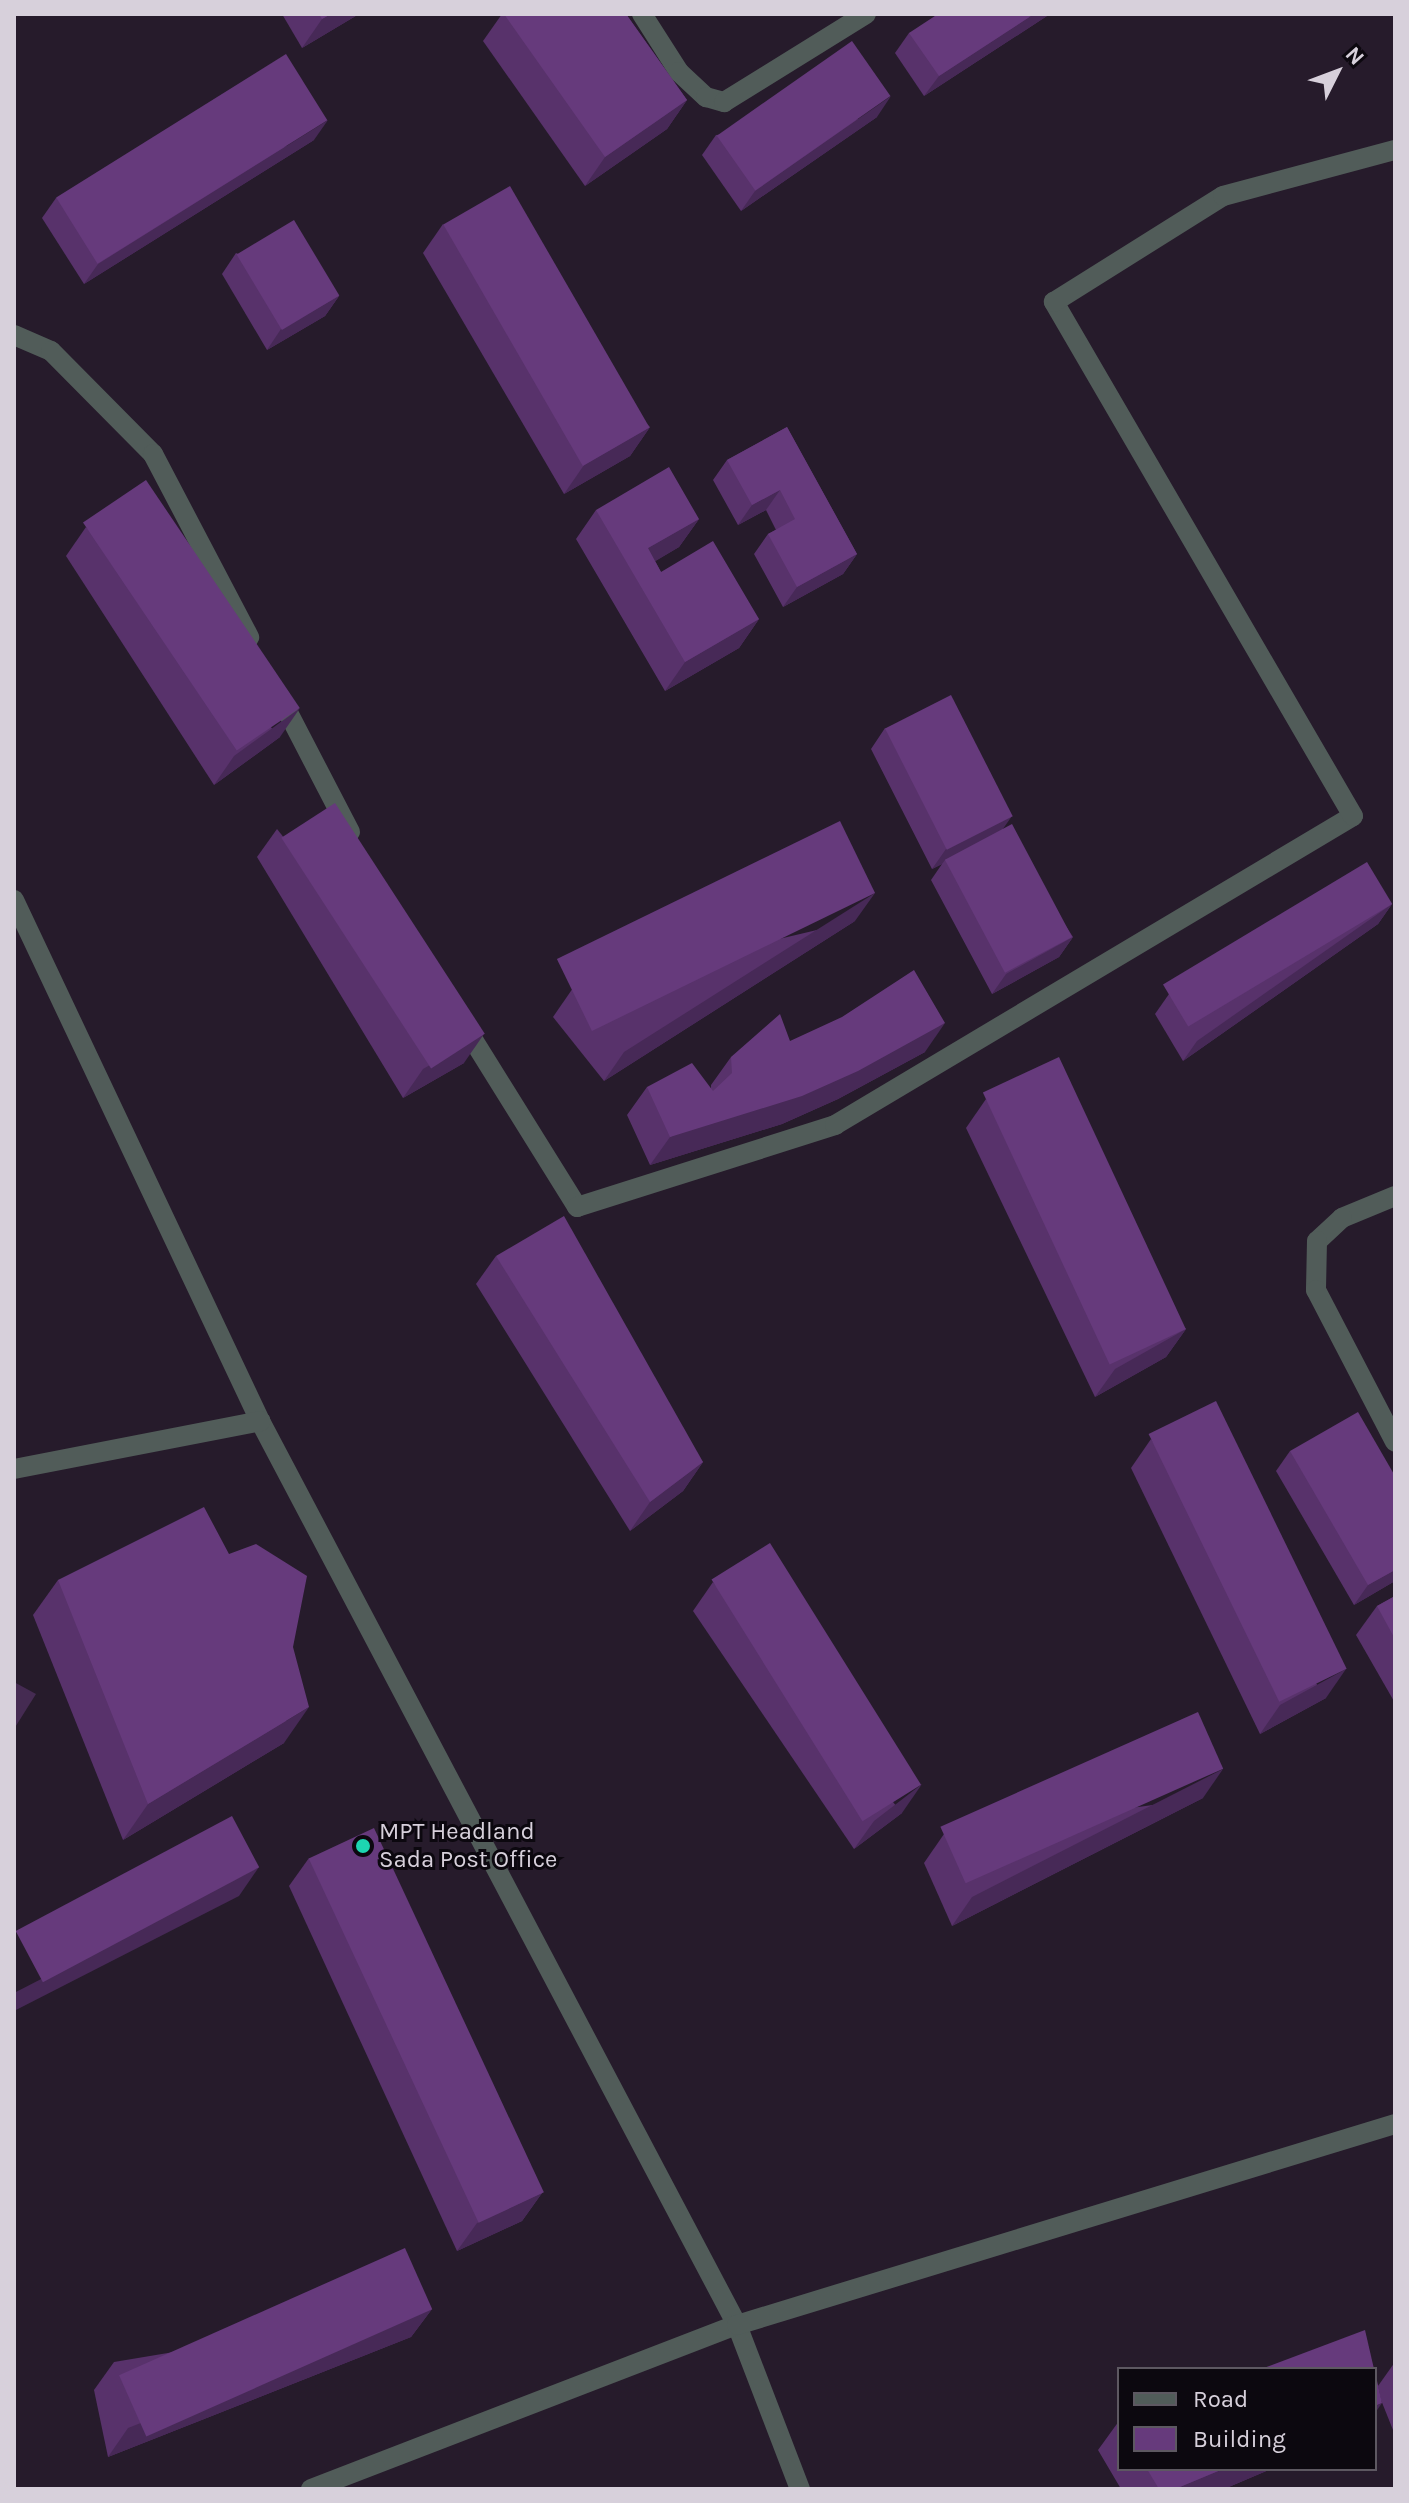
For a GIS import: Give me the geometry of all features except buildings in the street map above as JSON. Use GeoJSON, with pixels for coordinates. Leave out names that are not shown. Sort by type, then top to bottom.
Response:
{"type":"FeatureCollection","features":[{"type":"Feature","properties":{"kind":"street"},"geometry":{"type":"LineString","coordinates":[[642,14],[679,72],[706,97],[724,102],[866,14]]}},
{"type":"Feature","properties":{"kind":"street"},"geometry":{"type":"LineString","coordinates":[[447,998],[577,1207],[835,1125],[1353,816],[1054,302],[1223,196],[1395,150]]}},
{"type":"Feature","properties":{"kind":"street"},"geometry":{"type":"LineString","coordinates":[[14,335],[51,351],[153,454],[361,852]]}},
{"type":"Feature","properties":{"kind":"street"},"geometry":{"type":"LineString","coordinates":[[14,900],[260,1421],[737,2325],[800,2489]]}},
{"type":"Feature","properties":{"kind":"street"},"geometry":{"type":"LineString","coordinates":[[1395,1196],[1342,1218],[1317,1241],[1316,1290],[1395,1442]]}},
{"type":"Feature","properties":{"kind":"street"},"geometry":{"type":"LineString","coordinates":[[14,1469],[260,1421]]}},
{"type":"Feature","properties":{"kind":"street"},"geometry":{"type":"LineString","coordinates":[[311,2489],[737,2325],[1395,2124]]}},
{"type":"Feature","properties":{"kind":"shaded area"},"geometry":{"type":"Polygon","coordinates":[[[14,1682],[36,1694],[14,1729],[14,1682]]]}},
{"type":"Feature","properties":{"kind":"place","name":"MPT Headland Sada Post Office"},"geometry":{"type":"Point","coordinates":[363,1846]}}]}
